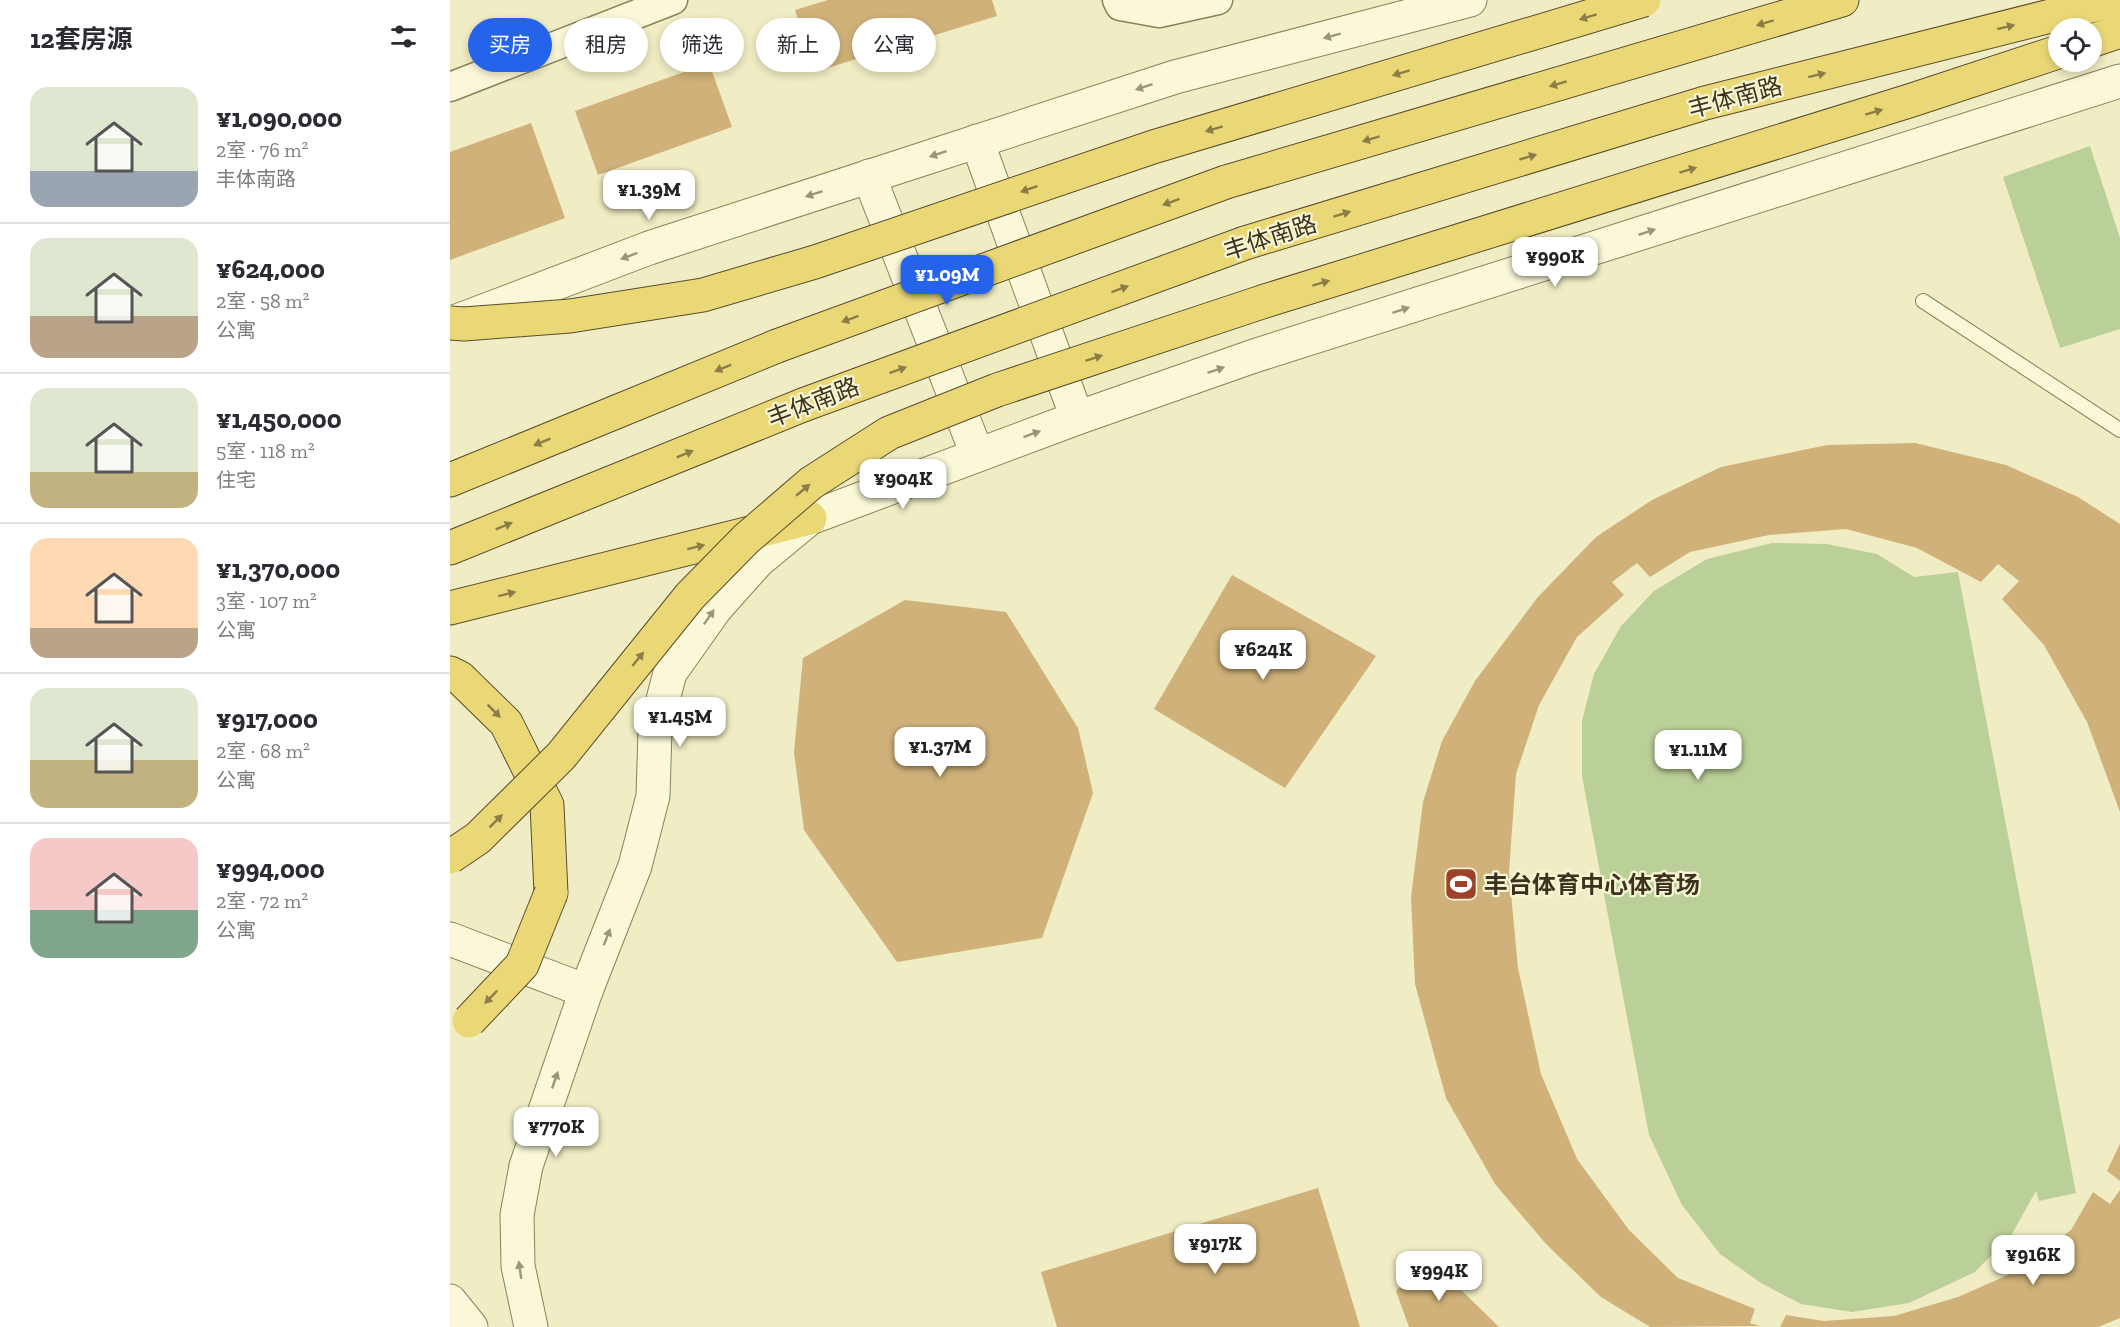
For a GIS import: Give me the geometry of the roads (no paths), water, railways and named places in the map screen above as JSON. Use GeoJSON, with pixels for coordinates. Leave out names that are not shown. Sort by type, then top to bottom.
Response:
{"type":"FeatureCollection","features":[{"type":"Feature","properties":{"kind":"highway"},"geometry":{"type":"LineString","coordinates":[[450,323],[464,324],[570,316],[704,295],[815,262],[1153,147],[1644,0]]}},
{"type":"Feature","properties":{"kind":"highway"},"geometry":{"type":"LineString","coordinates":[[450,480],[777,346],[1226,182],[1842,0]]}},
{"type":"Feature","properties":{"kind":"highway","name":"丰体南路"},"geometry":{"type":"LineString","coordinates":[[450,548],[803,405],[1245,243],[1705,103],[2114,0]]}},
{"type":"Feature","properties":{"kind":"highway"},"geometry":{"type":"LineString","coordinates":[[2102,38],[2120,32]]}},
{"type":"Feature","properties":{"kind":"highway"},"geometry":{"type":"LineString","coordinates":[[450,857],[478,838],[561,756],[690,596],[746,539],[811,483],[889,433],[997,390],[1265,301],[1909,101],[2048,55]]}},
{"type":"Feature","properties":{"kind":"highway"},"geometry":{"type":"LineString","coordinates":[[450,608],[810,518]]}},
{"type":"Feature","properties":{"kind":"highway"},"geometry":{"type":"LineString","coordinates":[[450,673],[460,678],[506,723],[547,805],[551,893],[522,965],[459,1025]]}},
{"type":"Feature","properties":{"kind":"street"},"geometry":{"type":"LineString","coordinates":[[450,87],[673,0]]}},
{"type":"Feature","properties":{"kind":"street"},"geometry":{"type":"LineString","coordinates":[[1117,0],[1120,6],[1159,13],[1218,0]]}},
{"type":"Feature","properties":{"kind":"street"},"geometry":{"type":"LineString","coordinates":[[450,323],[649,248],[1175,77],[1470,0]]}},
{"type":"Feature","properties":{"kind":"street"},"geometry":{"type":"LineString","coordinates":[[531,1327],[518,1266],[517,1215],[526,1166],[586,991],[635,866],[653,796],[655,730],[670,673],[716,608],[758,561],[810,518],[977,454],[1254,356],[2120,81]]}},
{"type":"Feature","properties":{"kind":"street"},"geometry":{"type":"LineString","coordinates":[[977,141],[1077,418]]}},
{"type":"Feature","properties":{"kind":"street"},"geometry":{"type":"LineString","coordinates":[[869,176],[977,454]]}},
{"type":"Feature","properties":{"kind":"street"},"geometry":{"type":"LineString","coordinates":[[450,939],[586,991]]}},
{"type":"Feature","properties":{"kind":"street"},"geometry":{"type":"LineString","coordinates":[[450,1301],[471,1327]]}},
{"type":"Feature","properties":{"kind":"lane"},"geometry":{"type":"LineString","coordinates":[[1923,301],[2120,430]]}},
{"type":"Feature","properties":{"kind":"place","name":"丰台体育中心体育场"},"geometry":{"type":"Point","coordinates":[1461,884]}}]}
